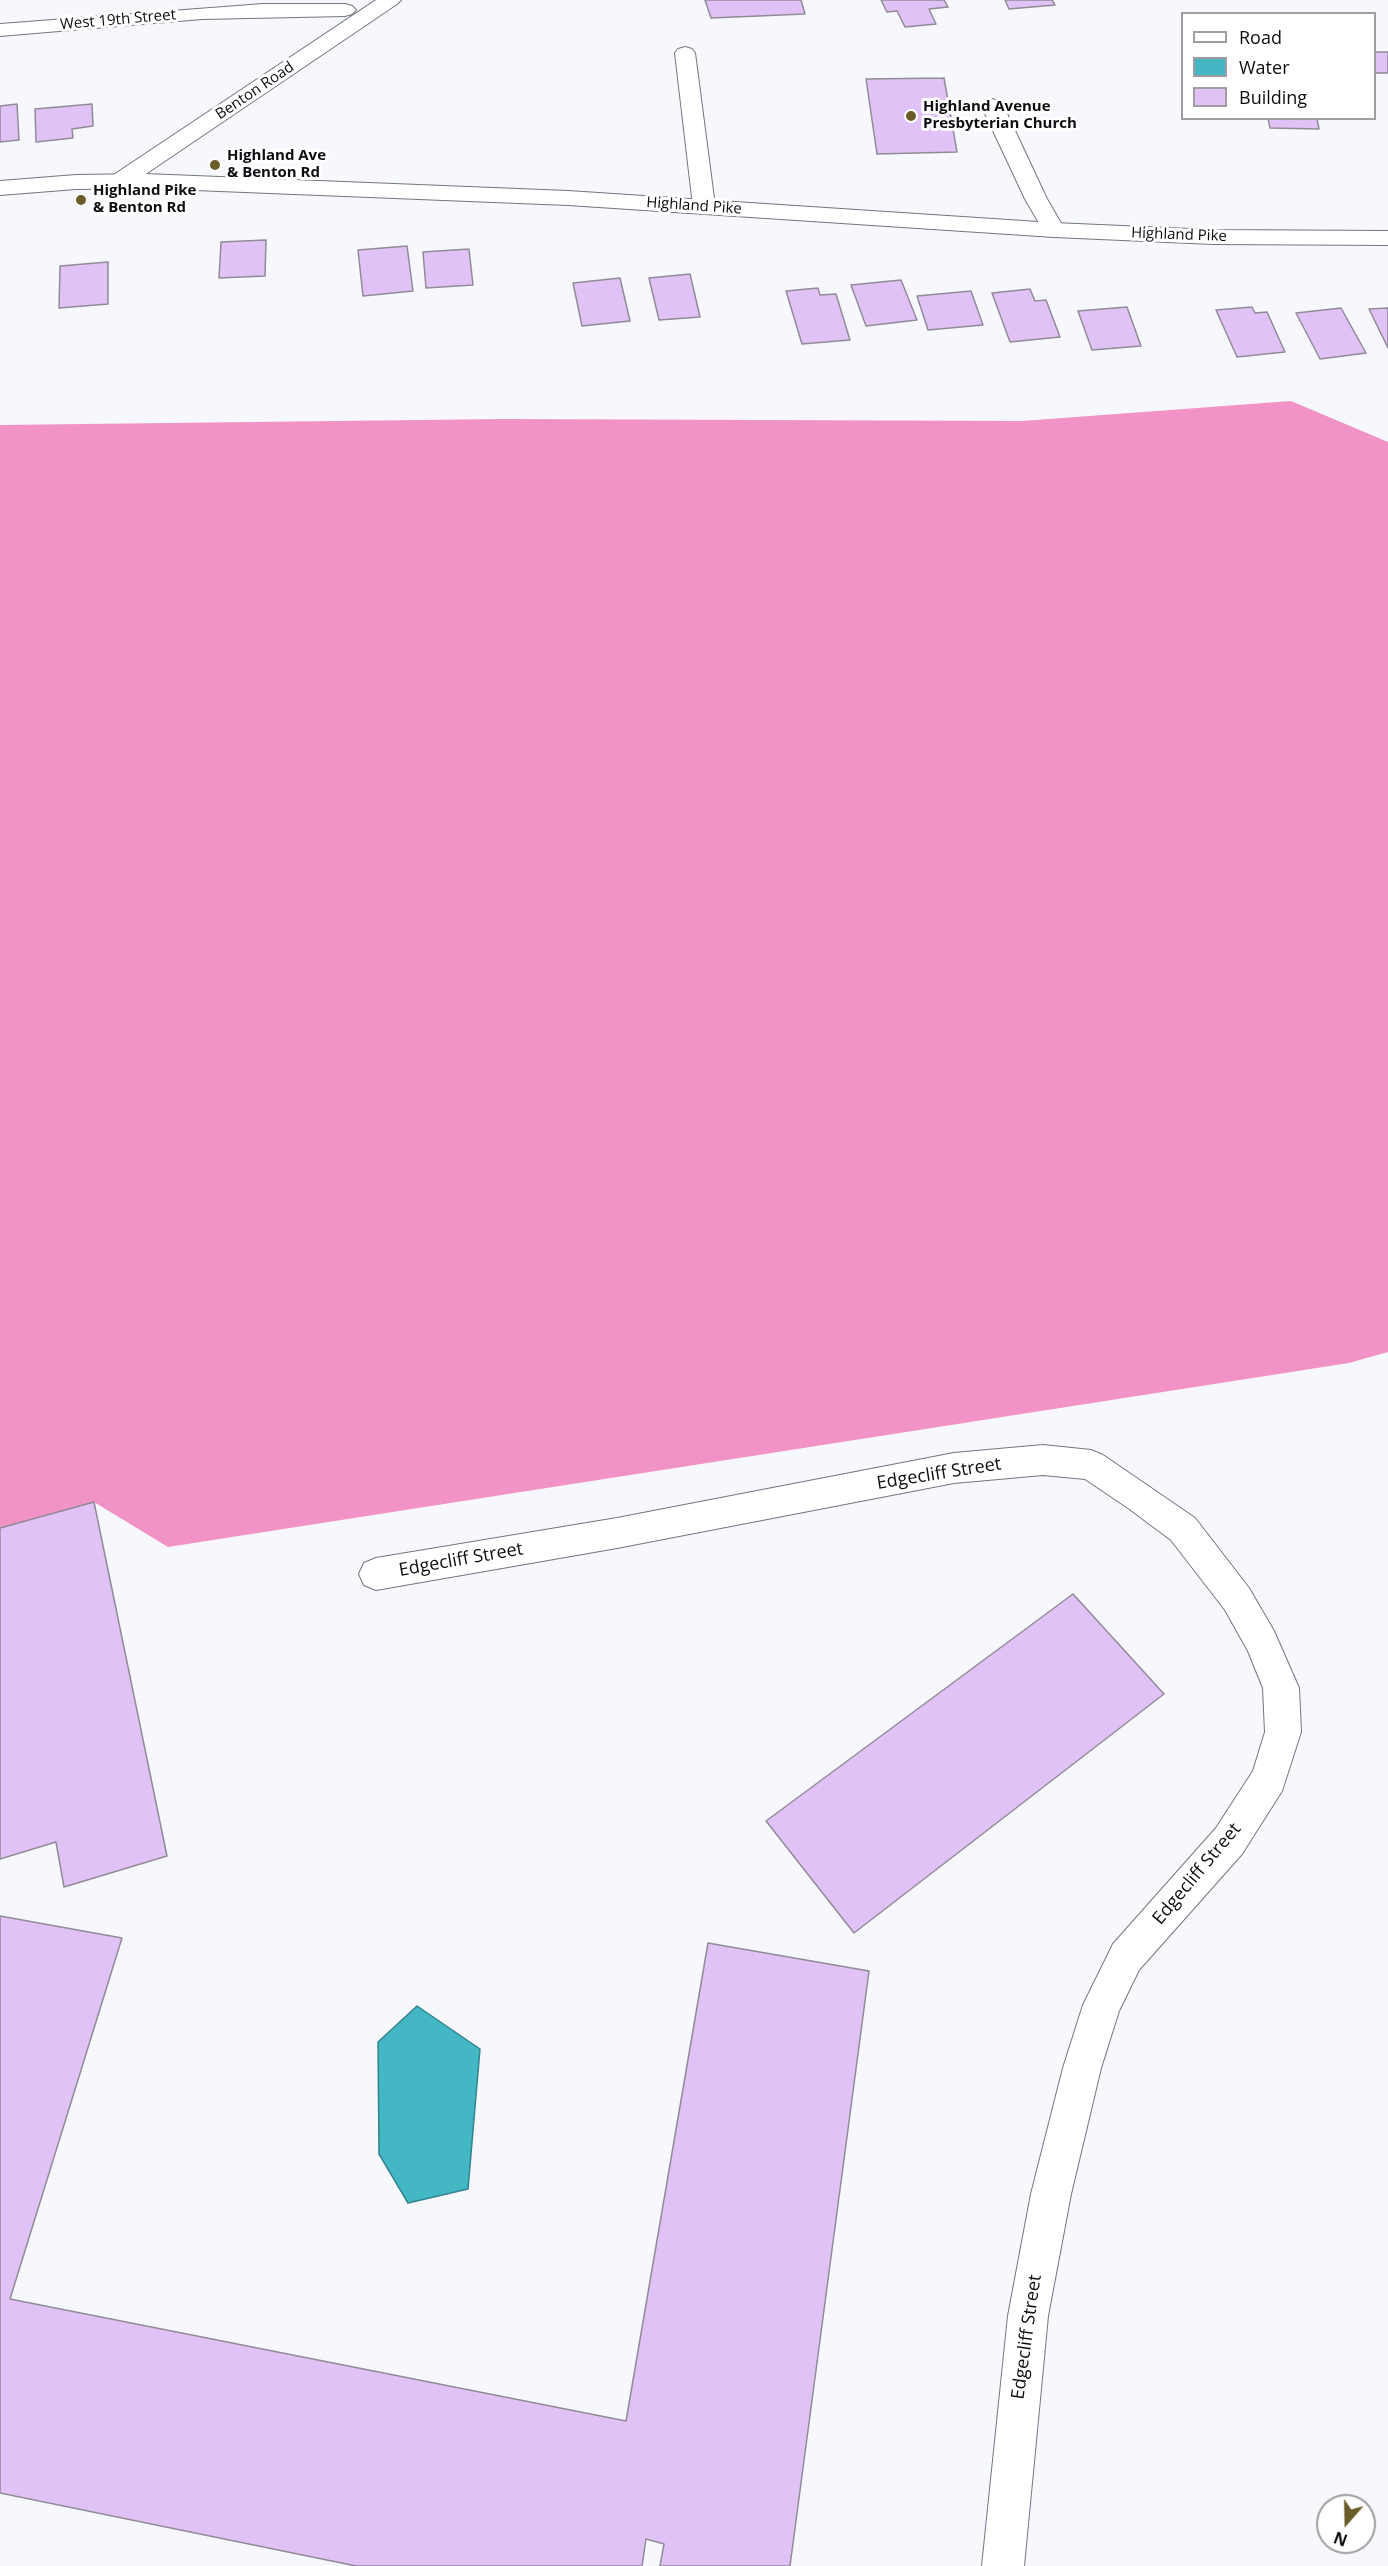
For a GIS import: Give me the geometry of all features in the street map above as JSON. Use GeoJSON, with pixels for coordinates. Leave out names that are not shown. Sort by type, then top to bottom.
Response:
{"type":"FeatureCollection","features":[{"type":"Feature","properties":{"kind":"street","name":"Benton Road"},"geometry":{"type":"LineString","coordinates":[[120,181],[390,0]]}},
{"type":"Feature","properties":{"kind":"street","name":"West 19th Street"},"geometry":{"type":"LineString","coordinates":[[0,30],[212,12],[345,10]]}},
{"type":"Feature","properties":{"kind":"street","name":"Highland Pike"},"geometry":{"type":"LineString","coordinates":[[0,188],[120,181],[556,198],[1054,230],[1213,237],[1388,238]]}},
{"type":"Feature","properties":{"kind":"lane"},"geometry":{"type":"LineString","coordinates":[[685,53],[704,206]]}},
{"type":"Feature","properties":{"kind":"lane"},"geometry":{"type":"LineString","coordinates":[[992,105],[1036,199],[1054,230]]}},
{"type":"Feature","properties":{"kind":"lane","name":"Edgecliff Street"},"geometry":{"type":"LineString","coordinates":[[376,1574],[629,1531],[954,1468],[1043,1460],[1091,1465],[1140,1497],[1183,1528],[1237,1599],[1262,1642],[1281,1688],[1283,1732],[1269,1779],[1229,1841],[1126,1957],[1102,2005],[1082,2068],[1057,2171],[1028,2316],[1003,2566]]}},
{"type":"Feature","properties":{"kind":"shaded area"},"geometry":{"type":"Polygon","coordinates":[[[1291,401],[1388,442],[1388,1352],[1349,1363],[168,1547],[94,1502],[0,1528],[0,425],[503,419],[1022,421],[1291,401]]]}},
{"type":"Feature","properties":{"kind":"water"},"geometry":{"type":"Polygon","coordinates":[[[417,2006],[480,2049],[468,2189],[408,2203],[379,2154],[378,2042],[417,2006]]]}},
{"type":"Feature","properties":{"kind":"building"},"geometry":{"type":"Polygon","coordinates":[[[705,0],[801,0],[805,14],[711,18],[705,0]]]}},
{"type":"Feature","properties":{"kind":"building"},"geometry":{"type":"Polygon","coordinates":[[[881,0],[944,0],[948,7],[929,9],[936,24],[905,27],[897,11],[887,12],[881,0]]]}},
{"type":"Feature","properties":{"kind":"building"},"geometry":{"type":"Polygon","coordinates":[[[1005,0],[1052,0],[1055,5],[1009,9],[1005,0]]]}},
{"type":"Feature","properties":{"kind":"building"},"geometry":{"type":"Polygon","coordinates":[[[1376,52],[1388,52],[1388,73],[1376,73],[1376,52]]]}},
{"type":"Feature","properties":{"kind":"building","name":"Highland Avenue Presbyterian Church"},"geometry":{"type":"Polygon","coordinates":[[[944,78],[957,152],[877,154],[866,79],[944,78]]]}},
{"type":"Feature","properties":{"kind":"building"},"geometry":{"type":"Polygon","coordinates":[[[17,104],[19,140],[0,142],[0,106],[17,104]]]}},
{"type":"Feature","properties":{"kind":"building"},"geometry":{"type":"Polygon","coordinates":[[[92,104],[93,126],[72,129],[73,138],[36,142],[35,109],[92,104]]]}},
{"type":"Feature","properties":{"kind":"building"},"geometry":{"type":"Polygon","coordinates":[[[1268,120],[1317,120],[1319,129],[1270,128],[1268,120]]]}},
{"type":"Feature","properties":{"kind":"building"},"geometry":{"type":"Polygon","coordinates":[[[266,240],[265,276],[219,278],[221,242],[266,240]]]}},
{"type":"Feature","properties":{"kind":"building"},"geometry":{"type":"Polygon","coordinates":[[[407,246],[413,291],[363,296],[358,250],[407,246]]]}},
{"type":"Feature","properties":{"kind":"building"},"geometry":{"type":"Polygon","coordinates":[[[469,249],[473,285],[426,288],[423,252],[469,249]]]}},
{"type":"Feature","properties":{"kind":"building"},"geometry":{"type":"Polygon","coordinates":[[[108,262],[108,304],[59,308],[60,266],[108,262]]]}},
{"type":"Feature","properties":{"kind":"building"},"geometry":{"type":"Polygon","coordinates":[[[690,274],[700,317],[659,320],[649,278],[690,274]]]}},
{"type":"Feature","properties":{"kind":"building"},"geometry":{"type":"Polygon","coordinates":[[[620,278],[630,321],[582,326],[573,283],[620,278]]]}},
{"type":"Feature","properties":{"kind":"building"},"geometry":{"type":"Polygon","coordinates":[[[901,280],[917,320],[866,326],[851,285],[901,280]]]}},
{"type":"Feature","properties":{"kind":"building"},"geometry":{"type":"Polygon","coordinates":[[[818,288],[820,295],[836,294],[850,340],[802,344],[786,291],[818,288]]]}},
{"type":"Feature","properties":{"kind":"building"},"geometry":{"type":"Polygon","coordinates":[[[1030,289],[1035,301],[1046,300],[1060,337],[1010,342],[992,293],[1030,289]]]}},
{"type":"Feature","properties":{"kind":"building"},"geometry":{"type":"Polygon","coordinates":[[[971,291],[983,325],[928,330],[917,296],[971,291]]]}},
{"type":"Feature","properties":{"kind":"building"},"geometry":{"type":"Polygon","coordinates":[[[1127,307],[1141,346],[1092,350],[1078,311],[1127,307]]]}},
{"type":"Feature","properties":{"kind":"building"},"geometry":{"type":"Polygon","coordinates":[[[1252,307],[1255,313],[1267,312],[1285,352],[1237,357],[1216,310],[1252,307]]]}},
{"type":"Feature","properties":{"kind":"building"},"geometry":{"type":"Polygon","coordinates":[[[1341,308],[1366,353],[1320,359],[1296,313],[1341,308]]]}},
{"type":"Feature","properties":{"kind":"building"},"geometry":{"type":"Polygon","coordinates":[[[1388,308],[1388,348],[1369,309],[1388,308]]]}},
{"type":"Feature","properties":{"kind":"building"},"geometry":{"type":"Polygon","coordinates":[[[94,1502],[167,1856],[64,1887],[56,1842],[0,1859],[0,1528],[94,1502]]]}},
{"type":"Feature","properties":{"kind":"building"},"geometry":{"type":"Polygon","coordinates":[[[1073,1594],[1164,1694],[854,1933],[766,1821],[1073,1594]]]}},
{"type":"Feature","properties":{"kind":"building"},"geometry":{"type":"Polygon","coordinates":[[[0,1916],[122,1938],[10,2299],[626,2421],[708,1943],[869,1971],[790,2566],[660,2566],[664,2544],[646,2539],[642,2566],[356,2566],[0,2493],[0,1916]]]}},
{"type":"Feature","properties":{"kind":"place","name":"Highland Avenue Presbyterian Church"},"geometry":{"type":"Point","coordinates":[911,116]}},
{"type":"Feature","properties":{"kind":"place","name":"Highland Ave & Benton Rd"},"geometry":{"type":"Point","coordinates":[215,165]}},
{"type":"Feature","properties":{"kind":"place","name":"Highland Pike & Benton Rd"},"geometry":{"type":"Point","coordinates":[81,200]}}]}
